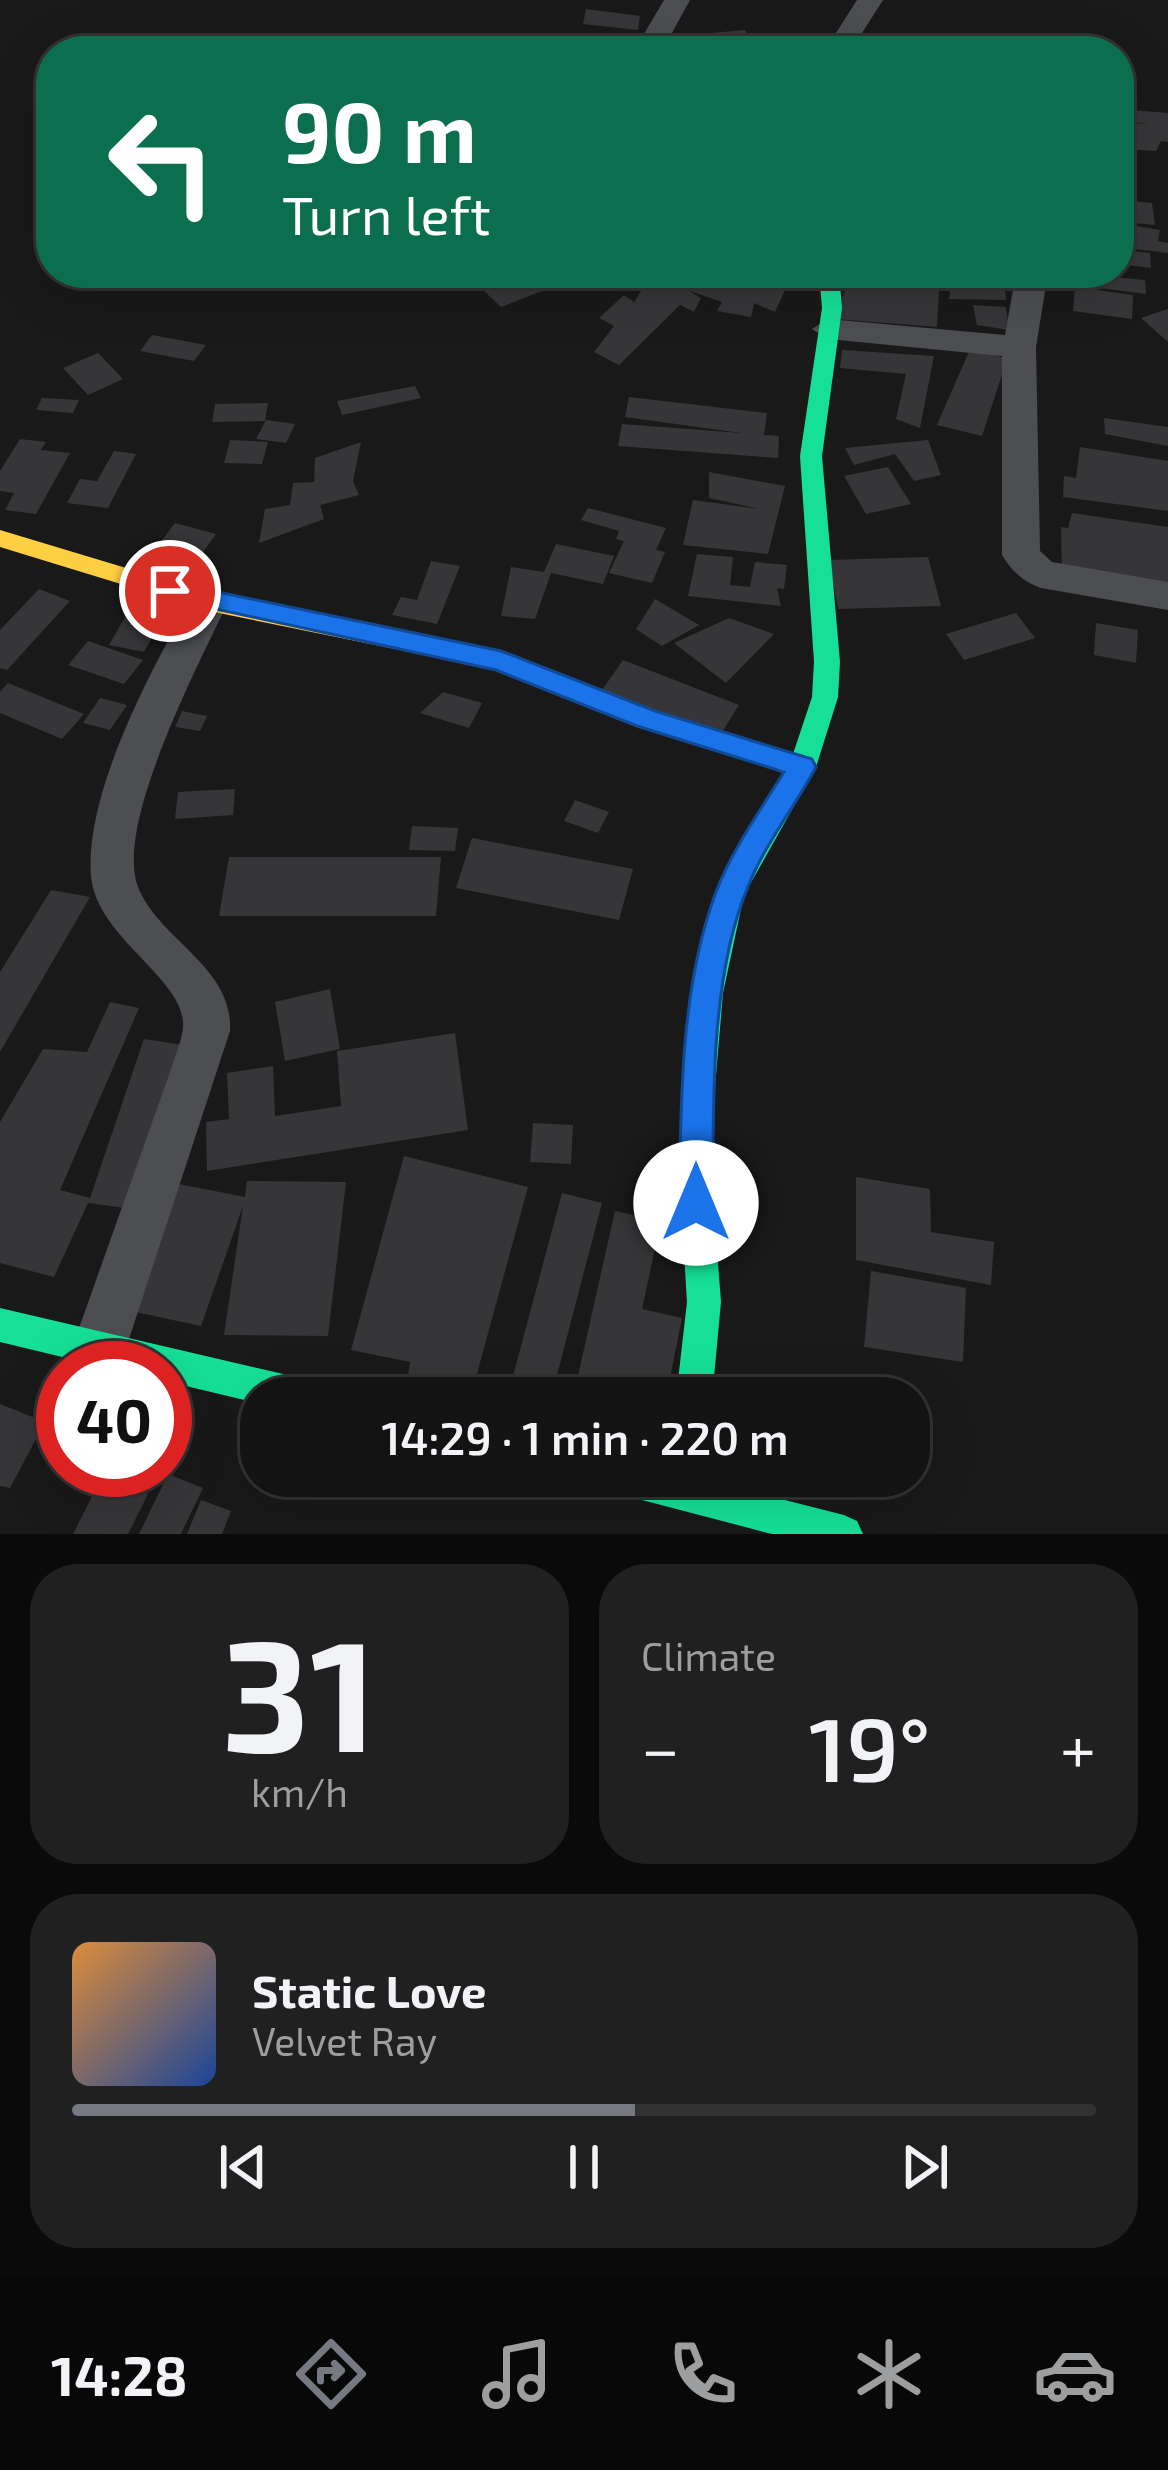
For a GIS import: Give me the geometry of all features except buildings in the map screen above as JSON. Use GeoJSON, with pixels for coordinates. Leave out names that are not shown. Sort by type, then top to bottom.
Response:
{"type":"FeatureCollection","features":[{"type":"Feature","properties":{"kind":"street"},"geometry":{"type":"LineString","coordinates":[[656,36],[676,0]]}},
{"type":"Feature","properties":{"kind":"street"},"geometry":{"type":"LineString","coordinates":[[849,36],[870,0]]}},
{"type":"Feature","properties":{"kind":"street"},"geometry":{"type":"LineString","coordinates":[[696,1377],[704,1302],[695,1172],[708,993],[730,893],[802,767],[825,697],[827,662],[811,456],[832,308],[830,288]]}},
{"type":"Feature","properties":{"kind":"street"},"geometry":{"type":"LineString","coordinates":[[1029,288],[1019,347],[1022,555],[1041,574],[1168,596]]}},
{"type":"Feature","properties":{"kind":"street"},"geometry":{"type":"LineString","coordinates":[[828,329],[1019,347]]}},
{"type":"Feature","properties":{"kind":"street"},"geometry":{"type":"LineString","coordinates":[[0,538],[209,602],[501,661],[647,719],[802,767]]}},
{"type":"Feature","properties":{"kind":"street"},"geometry":{"type":"LineString","coordinates":[[101,1341],[199,1058],[207,1020],[199,1000],[125,908],[113,881],[117,830],[152,720],[209,602]]}},
{"type":"Feature","properties":{"kind":"street"},"geometry":{"type":"LineString","coordinates":[[0,1325],[80,1341]]}},
{"type":"Feature","properties":{"kind":"street"},"geometry":{"type":"LineString","coordinates":[[192,1368],[240,1381]]}},
{"type":"Feature","properties":{"kind":"street"},"geometry":{"type":"LineString","coordinates":[[684,1501],[844,1534]]}},
{"type":"Feature","properties":{"kind":"traffic: fast"},"geometry":{"type":"LineString","coordinates":[[696,1377],[704,1302],[695,1172],[708,993],[730,893],[802,767],[825,697],[827,662],[811,456],[832,308],[830,288]]}},
{"type":"Feature","properties":{"kind":"traffic: fast"},"geometry":{"type":"LineString","coordinates":[[474,656],[501,661],[647,719],[802,767]]}},
{"type":"Feature","properties":{"kind":"traffic: fast"},"geometry":{"type":"LineString","coordinates":[[0,1325],[240,1382]]}},
{"type":"Feature","properties":{"kind":"traffic: fast"},"geometry":{"type":"LineString","coordinates":[[700,1497],[844,1534]]}},
{"type":"Feature","properties":{"kind":"traffic: slow"},"geometry":{"type":"LineString","coordinates":[[0,538],[209,602],[474,656]]}},
{"type":"Feature","properties":{"kind":"route"},"geometry":{"type":"LineString","coordinates":[[170,591],[501,661],[647,719],[802,767],[748,855],[730,893],[720,932],[708,993],[697,1111],[696,1203]]}}]}
